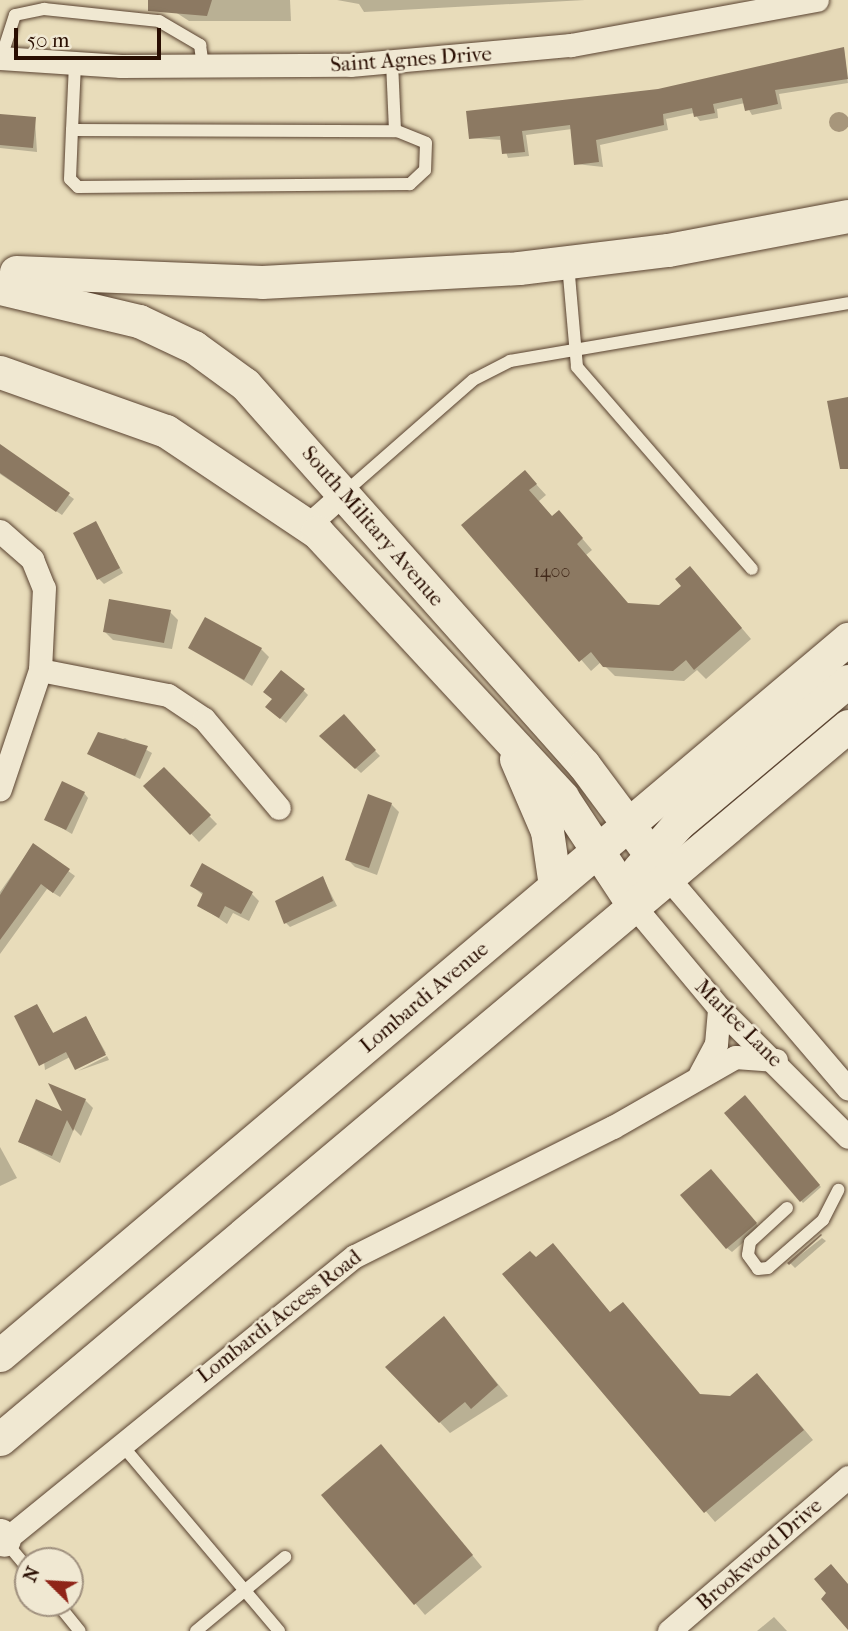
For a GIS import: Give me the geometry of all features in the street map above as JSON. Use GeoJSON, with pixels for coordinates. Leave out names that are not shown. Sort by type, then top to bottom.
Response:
{"type":"FeatureCollection","features":[{"type":"Feature","properties":{"kind":"main road"},"geometry":{"type":"LineString","coordinates":[[0,271],[262,282],[568,264],[848,215]]}},
{"type":"Feature","properties":{"kind":"main road","name":"South Military Avenue"},"geometry":{"type":"LineString","coordinates":[[0,288],[110,310],[188,343],[257,396],[344,493],[639,837],[668,878]]}},
{"type":"Feature","properties":{"kind":"main road","name":"South Military Avenue"},"geometry":{"type":"LineString","coordinates":[[0,372],[166,431],[308,524],[376,590],[509,740],[599,849],[634,906]]}},
{"type":"Feature","properties":{"kind":"main road","name":"Lombardi Avenue"},"geometry":{"type":"LineString","coordinates":[[0,1355],[599,849],[639,837],[848,639]]}},
{"type":"Feature","properties":{"kind":"main road"},"geometry":{"type":"LineString","coordinates":[[634,906],[639,837],[848,681]]}},
{"type":"Feature","properties":{"kind":"main road"},"geometry":{"type":"LineString","coordinates":[[0,1440],[848,726]]}},
{"type":"Feature","properties":{"kind":"main road"},"geometry":{"type":"LineString","coordinates":[[509,740],[547,831],[555,886]]}},
{"type":"Feature","properties":{"kind":"street","name":"Saint Agnes Drive"},"geometry":{"type":"LineString","coordinates":[[0,58],[203,66],[392,62],[571,45],[817,0]]}},
{"type":"Feature","properties":{"kind":"street"},"geometry":{"type":"LineString","coordinates":[[308,524],[344,493]]}},
{"type":"Feature","properties":{"kind":"street"},"geometry":{"type":"LineString","coordinates":[[0,531],[32,559],[44,588],[40,670],[0,789]]}},
{"type":"Feature","properties":{"kind":"street"},"geometry":{"type":"LineString","coordinates":[[40,670],[168,695],[204,719],[279,808]]}},
{"type":"Feature","properties":{"kind":"street","name":"Marlee Lane"},"geometry":{"type":"LineString","coordinates":[[668,878],[848,1089]]}},
{"type":"Feature","properties":{"kind":"street","name":"Marlee Lane"},"geometry":{"type":"LineString","coordinates":[[634,906],[719,1008],[776,1060],[848,1137]]}},
{"type":"Feature","properties":{"kind":"street"},"geometry":{"type":"LineString","coordinates":[[700,1074],[716,1044],[719,1008]]}},
{"type":"Feature","properties":{"kind":"street","name":"Lombardi Access Road"},"geometry":{"type":"LineString","coordinates":[[2,1540],[355,1256],[613,1127],[700,1074],[741,1055],[776,1060]]}},
{"type":"Feature","properties":{"kind":"street","name":"Brookwood Drive"},"geometry":{"type":"LineString","coordinates":[[669,1631],[848,1477]]}},
{"type":"Feature","properties":{"kind":"lane"},"geometry":{"type":"LineString","coordinates":[[0,58],[15,15],[44,9],[159,21],[200,44],[203,66]]}},
{"type":"Feature","properties":{"kind":"lane"},"geometry":{"type":"LineString","coordinates":[[392,62],[395,131]]}},
{"type":"Feature","properties":{"kind":"lane"},"geometry":{"type":"LineString","coordinates":[[72,130],[395,131],[426,143],[425,170],[416,183],[84,188],[70,179],[72,130],[75,63]]}},
{"type":"Feature","properties":{"kind":"lane"},"geometry":{"type":"LineString","coordinates":[[568,264],[573,351],[577,367],[752,569]]}},
{"type":"Feature","properties":{"kind":"lane"},"geometry":{"type":"LineString","coordinates":[[344,493],[473,380],[510,361],[848,303]]}},
{"type":"Feature","properties":{"kind":"lane"},"geometry":{"type":"LineString","coordinates":[[788,1208],[750,1242],[749,1258],[760,1270],[823,1220],[838,1190]]}},
{"type":"Feature","properties":{"kind":"lane"},"geometry":{"type":"LineString","coordinates":[[121,1444],[279,1631]]}},
{"type":"Feature","properties":{"kind":"lane"},"geometry":{"type":"LineString","coordinates":[[2,1540],[14,1553]]}},
{"type":"Feature","properties":{"kind":"lane"},"geometry":{"type":"LineString","coordinates":[[196,1631],[285,1557]]}},
{"type":"Feature","properties":{"kind":"lane"},"geometry":{"type":"LineString","coordinates":[[68,1617],[80,1631]]}},
{"type":"Feature","properties":{"kind":"shaded area"},"geometry":{"type":"Polygon","coordinates":[[[835,112],[843,112],[849,122],[843,132],[835,132],[829,126],[829,118],[835,112]]]}},
{"type":"Feature","properties":{"kind":"building"},"geometry":{"type":"Polygon","coordinates":[[[148,0],[212,0],[207,16],[148,11],[148,0]]]}},
{"type":"Feature","properties":{"kind":"building"},"geometry":{"type":"Polygon","coordinates":[[[844,47],[848,79],[775,90],[778,104],[745,111],[742,98],[713,104],[715,113],[694,117],[692,108],[663,114],[664,125],[596,140],[599,162],[574,165],[570,125],[522,131],[525,152],[502,154],[500,136],[469,139],[466,111],[658,89],[844,47]]]}},
{"type":"Feature","properties":{"kind":"building"},"geometry":{"type":"Polygon","coordinates":[[[0,114],[36,117],[33,148],[0,145],[0,114]]]}},
{"type":"Feature","properties":{"kind":"building"},"geometry":{"type":"Polygon","coordinates":[[[848,397],[848,469],[840,469],[827,401],[848,397]]]}},
{"type":"Feature","properties":{"kind":"building"},"geometry":{"type":"Polygon","coordinates":[[[0,444],[70,493],[56,512],[0,473],[0,444]]]}},
{"type":"Feature","properties":{"kind":"building"},"geometry":{"type":"Polygon","coordinates":[[[525,470],[537,484],[529,490],[552,516],[559,510],[583,538],[577,544],[628,603],[659,605],[681,586],[675,579],[690,566],[742,628],[694,670],[686,660],[673,671],[603,667],[591,652],[579,662],[461,525],[525,470]]]}},
{"type":"Feature","properties":{"kind":"building"},"geometry":{"type":"Polygon","coordinates":[[[96,521],[120,568],[97,580],[73,533],[96,521]]]}},
{"type":"Feature","properties":{"kind":"building"},"geometry":{"type":"Polygon","coordinates":[[[109,599],[171,610],[164,643],[103,632],[109,599]]]}},
{"type":"Feature","properties":{"kind":"building"},"geometry":{"type":"Polygon","coordinates":[[[205,617],[262,648],[244,680],[188,648],[205,617]]]}},
{"type":"Feature","properties":{"kind":"building"},"geometry":{"type":"Polygon","coordinates":[[[281,670],[305,689],[280,719],[265,707],[272,699],[263,692],[281,670]]]}},
{"type":"Feature","properties":{"kind":"building"},"geometry":{"type":"Polygon","coordinates":[[[344,714],[376,750],[355,769],[319,736],[344,714]]]}},
{"type":"Feature","properties":{"kind":"building"},"geometry":{"type":"Polygon","coordinates":[[[98,732],[148,746],[135,776],[87,754],[98,732]]]}},
{"type":"Feature","properties":{"kind":"building"},"geometry":{"type":"Polygon","coordinates":[[[164,767],[211,815],[190,835],[143,786],[164,767]]]}},
{"type":"Feature","properties":{"kind":"building"},"geometry":{"type":"Polygon","coordinates":[[[62,781],[85,792],[66,830],[44,820],[62,781]]]}},
{"type":"Feature","properties":{"kind":"building"},"geometry":{"type":"Polygon","coordinates":[[[368,794],[392,803],[369,868],[345,860],[368,794]]]}},
{"type":"Feature","properties":{"kind":"building"},"geometry":{"type":"Polygon","coordinates":[[[33,843],[70,869],[53,893],[41,884],[0,940],[0,895],[33,843]]]}},
{"type":"Feature","properties":{"kind":"building"},"geometry":{"type":"Polygon","coordinates":[[[202,863],[253,892],[241,914],[225,906],[219,918],[197,906],[203,893],[190,886],[202,863]]]}},
{"type":"Feature","properties":{"kind":"building"},"geometry":{"type":"Polygon","coordinates":[[[323,876],[333,901],[284,924],[275,901],[323,876]]]}},
{"type":"Feature","properties":{"kind":"building"},"geometry":{"type":"Polygon","coordinates":[[[37,1004],[53,1033],[86,1016],[106,1055],[75,1070],[66,1052],[39,1066],[14,1016],[37,1004]]]}},
{"type":"Feature","properties":{"kind":"building"},"geometry":{"type":"Polygon","coordinates":[[[48,1083],[86,1099],[73,1131],[67,1120],[52,1156],[18,1142],[36,1099],[62,1111],[48,1083]]]}},
{"type":"Feature","properties":{"kind":"building"},"geometry":{"type":"Polygon","coordinates":[[[745,1095],[820,1185],[800,1202],[724,1113],[745,1095]]]}},
{"type":"Feature","properties":{"kind":"building"},"geometry":{"type":"Polygon","coordinates":[[[711,1169],[757,1223],[726,1249],[680,1195],[711,1169]]]}},
{"type":"Feature","properties":{"kind":"building"},"geometry":{"type":"Polygon","coordinates":[[[821,1234],[789,1265],[787,1263],[821,1234]]]}},
{"type":"Feature","properties":{"kind":"building"},"geometry":{"type":"Polygon","coordinates":[[[553,1243],[610,1312],[623,1302],[700,1394],[730,1396],[757,1373],[804,1430],[704,1513],[502,1274],[530,1251],[536,1257],[553,1243]]]}},
{"type":"Feature","properties":{"kind":"building"},"geometry":{"type":"Polygon","coordinates":[[[444,1316],[498,1385],[471,1409],[465,1402],[439,1423],[385,1367],[444,1316]]]}},
{"type":"Feature","properties":{"kind":"building"},"geometry":{"type":"Polygon","coordinates":[[[381,1444],[473,1555],[414,1605],[321,1495],[381,1444]]]}},
{"type":"Feature","properties":{"kind":"building"},"geometry":{"type":"Polygon","coordinates":[[[831,1564],[848,1584],[848,1630],[821,1599],[826,1593],[814,1579],[831,1564]]]}}]}
